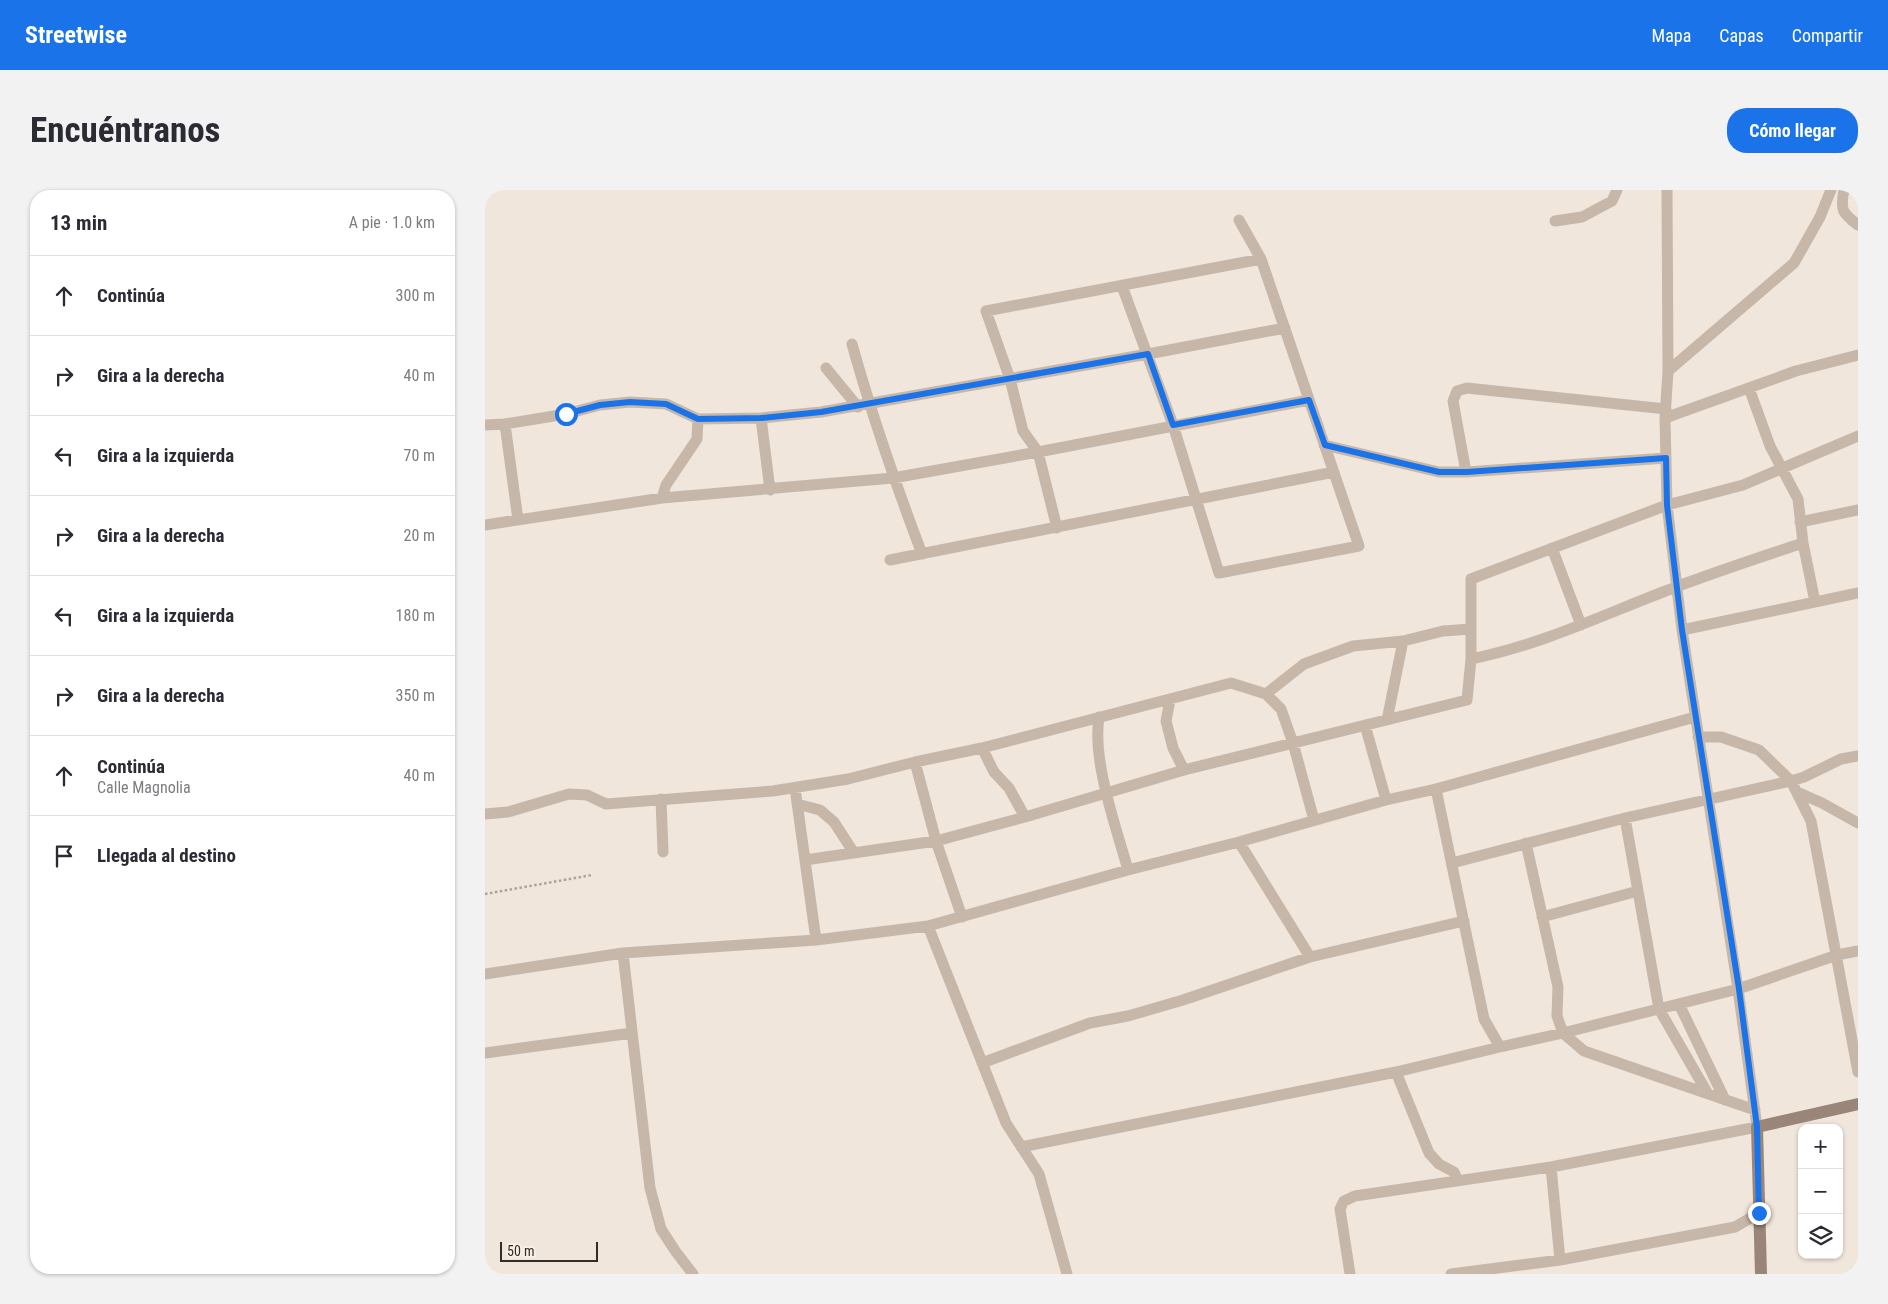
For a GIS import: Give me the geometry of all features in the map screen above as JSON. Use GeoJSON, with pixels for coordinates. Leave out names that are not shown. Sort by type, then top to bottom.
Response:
{"type":"FeatureCollection","features":[{"type":"Feature","properties":{"kind":"street"},"geometry":{"type":"LineString","coordinates":[[1555,221],[1582,217],[1612,201],[1617,190]]}},
{"type":"Feature","properties":{"kind":"street"},"geometry":{"type":"LineString","coordinates":[[1667,190],[1668,371],[1665,414],[1667,505],[1682,630],[1739,989],[1755,1110],[1761,1274]]}},
{"type":"Feature","properties":{"kind":"street"},"geometry":{"type":"LineString","coordinates":[[1668,371],[1794,263],[1820,217],[1831,190]]}},
{"type":"Feature","properties":{"kind":"street"},"geometry":{"type":"LineString","coordinates":[[1844,190],[1841,204],[1844,214],[1858,226]]}},
{"type":"Feature","properties":{"kind":"street"},"geometry":{"type":"LineString","coordinates":[[1122,286],[1173,425],[1219,573],[1359,546],[1261,259],[1239,220]]}},
{"type":"Feature","properties":{"kind":"street"},"geometry":{"type":"LineString","coordinates":[[1057,528],[1038,452],[1023,431],[1010,379],[986,311],[1261,259]]}},
{"type":"Feature","properties":{"kind":"street"},"geometry":{"type":"LineString","coordinates":[[485,425],[505,424],[566,414],[600,405],[630,402],[666,404],[698,419],[761,418],[864,406],[1285,328]]}},
{"type":"Feature","properties":{"kind":"street"},"geometry":{"type":"LineString","coordinates":[[852,344],[864,406],[922,554]]}},
{"type":"Feature","properties":{"kind":"street"},"geometry":{"type":"LineString","coordinates":[[1467,472],[1453,401],[1457,391],[1467,388],[1665,414],[1796,371],[1858,355]]}},
{"type":"Feature","properties":{"kind":"street"},"geometry":{"type":"LineString","coordinates":[[825,368],[864,406]]}},
{"type":"Feature","properties":{"kind":"street"},"geometry":{"type":"LineString","coordinates":[[1749,388],[1770,446],[1798,499],[1803,543],[1815,602]]}},
{"type":"Feature","properties":{"kind":"street"},"geometry":{"type":"LineString","coordinates":[[485,525],[662,498],[893,478],[1309,400]]}},
{"type":"Feature","properties":{"kind":"street"},"geometry":{"type":"LineString","coordinates":[[761,418],[770,490]]}},
{"type":"Feature","properties":{"kind":"street"},"geometry":{"type":"LineString","coordinates":[[662,498],[666,485],[697,439],[698,419]]}},
{"type":"Feature","properties":{"kind":"street"},"geometry":{"type":"LineString","coordinates":[[505,424],[518,520]]}},
{"type":"Feature","properties":{"kind":"street"},"geometry":{"type":"LineString","coordinates":[[805,860],[936,841],[1184,770],[1467,700],[1471,658],[1471,579],[1667,505],[1743,485],[1858,436]]}},
{"type":"Feature","properties":{"kind":"street"},"geometry":{"type":"LineString","coordinates":[[1325,445],[1439,472],[1467,472],[1666,458]]}},
{"type":"Feature","properties":{"kind":"street"},"geometry":{"type":"LineString","coordinates":[[890,560],[1334,472]]}},
{"type":"Feature","properties":{"kind":"street"},"geometry":{"type":"LineString","coordinates":[[1801,522],[1858,510]]}},
{"type":"Feature","properties":{"kind":"street"},"geometry":{"type":"LineString","coordinates":[[1471,658],[1503,652],[1677,586],[1803,543]]}},
{"type":"Feature","properties":{"kind":"street"},"geometry":{"type":"LineString","coordinates":[[1552,548],[1581,624]]}},
{"type":"Feature","properties":{"kind":"street"},"geometry":{"type":"LineString","coordinates":[[1682,630],[1858,593]]}},
{"type":"Feature","properties":{"kind":"street"},"geometry":{"type":"LineString","coordinates":[[1266,694],[1304,664],[1353,646],[1403,640],[1443,631],[1471,629]]}},
{"type":"Feature","properties":{"kind":"street"},"geometry":{"type":"LineString","coordinates":[[1387,720],[1403,640]]}},
{"type":"Feature","properties":{"kind":"street"},"geometry":{"type":"LineString","coordinates":[[485,814],[508,812],[569,794],[587,796],[606,804],[773,791],[848,779],[982,748],[1231,683],[1266,694],[1281,709],[1293,743],[1314,820]]}},
{"type":"Feature","properties":{"kind":"street"},"geometry":{"type":"LineString","coordinates":[[1169,700],[1166,721],[1173,748],[1184,770]]}},
{"type":"Feature","properties":{"kind":"street"},"geometry":{"type":"LineString","coordinates":[[1099,717],[1097,731],[1106,793],[1128,870]]}},
{"type":"Feature","properties":{"kind":"street"},"geometry":{"type":"LineString","coordinates":[[485,974],[623,953],[816,940],[928,926],[1695,717]]}},
{"type":"Feature","properties":{"kind":"street"},"geometry":{"type":"LineString","coordinates":[[1365,725],[1386,800]]}},
{"type":"Feature","properties":{"kind":"street"},"geometry":{"type":"LineString","coordinates":[[1698,737],[1721,737],[1759,750],[1791,781],[1811,821],[1856,1051],[1858,1072]]}},
{"type":"Feature","properties":{"kind":"street"},"geometry":{"type":"LineString","coordinates":[[982,748],[994,772],[1009,788],[1025,817]]}},
{"type":"Feature","properties":{"kind":"street"},"geometry":{"type":"LineString","coordinates":[[1452,863],[1625,818],[1791,781],[1804,777],[1841,759],[1858,756]]}},
{"type":"Feature","properties":{"kind":"street"},"geometry":{"type":"LineString","coordinates":[[915,762],[936,841],[963,917]]}},
{"type":"Feature","properties":{"kind":"street"},"geometry":{"type":"LineString","coordinates":[[795,788],[816,940]]}},
{"type":"Feature","properties":{"kind":"street"},"geometry":{"type":"LineString","coordinates":[[1436,789],[1484,1019],[1499,1047]]}},
{"type":"Feature","properties":{"kind":"street"},"geometry":{"type":"LineString","coordinates":[[1797,792],[1822,803],[1858,823]]}},
{"type":"Feature","properties":{"kind":"street"},"geometry":{"type":"LineString","coordinates":[[661,799],[663,852]]}},
{"type":"Feature","properties":{"kind":"street"},"geometry":{"type":"LineString","coordinates":[[797,804],[820,810],[834,822],[854,853]]}},
{"type":"Feature","properties":{"kind":"street"},"geometry":{"type":"LineString","coordinates":[[1625,818],[1659,1009],[1708,1094]]}},
{"type":"Feature","properties":{"kind":"street"},"geometry":{"type":"LineString","coordinates":[[1239,842],[1310,957]]}},
{"type":"Feature","properties":{"kind":"street"},"geometry":{"type":"LineString","coordinates":[[1526,843],[1558,987],[1557,1016],[1563,1033],[1584,1051],[1755,1110]]}},
{"type":"Feature","properties":{"kind":"street"},"geometry":{"type":"LineString","coordinates":[[1542,917],[1638,891]]}},
{"type":"Feature","properties":{"kind":"street"},"geometry":{"type":"LineString","coordinates":[[982,1062],[1090,1023],[1128,1016],[1183,1000],[1310,957],[1464,921]]}},
{"type":"Feature","properties":{"kind":"street"},"geometry":{"type":"LineString","coordinates":[[928,926],[1006,1123],[1039,1174],[1067,1274]]}},
{"type":"Feature","properties":{"kind":"street"},"geometry":{"type":"LineString","coordinates":[[1021,1147],[1396,1072],[1563,1033],[1739,989],[1837,955],[1858,951]]}},
{"type":"Feature","properties":{"kind":"street"},"geometry":{"type":"LineString","coordinates":[[623,953],[650,1188],[661,1229],[693,1274]]}},
{"type":"Feature","properties":{"kind":"street"},"geometry":{"type":"LineString","coordinates":[[1679,1004],[1725,1100]]}},
{"type":"Feature","properties":{"kind":"street"},"geometry":{"type":"LineString","coordinates":[[485,1053],[632,1033]]}},
{"type":"Feature","properties":{"kind":"street"},"geometry":{"type":"LineString","coordinates":[[1396,1072],[1429,1153],[1439,1164],[1454,1172],[1458,1181]]}},
{"type":"Feature","properties":{"kind":"street"},"geometry":{"type":"LineString","coordinates":[[1350,1274],[1340,1209],[1344,1201],[1355,1196],[1551,1167],[1757,1127],[1858,1104]]}},
{"type":"Feature","properties":{"kind":"street"},"geometry":{"type":"LineString","coordinates":[[1551,1167],[1560,1260]]}},
{"type":"Feature","properties":{"kind":"street"},"geometry":{"type":"LineString","coordinates":[[1451,1274],[1560,1260],[1735,1227],[1759,1213]]}},
{"type":"Feature","properties":{"kind":"path"},"geometry":{"type":"LineString","coordinates":[[485,894],[592,875]]}},
{"type":"Feature","properties":{"kind":"route"},"geometry":{"type":"LineString","coordinates":[[566,414],[600,405],[630,402],[666,404],[698,419],[761,418],[821,412],[1148,354],[1173,425],[1309,400],[1325,445],[1439,472],[1467,472],[1666,458],[1667,505],[1682,630],[1739,989],[1757,1127],[1759,1213]]}}]}
